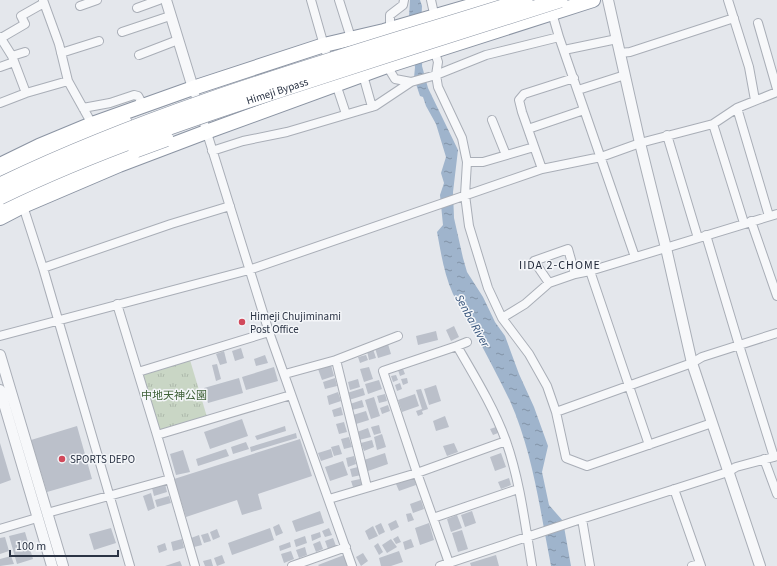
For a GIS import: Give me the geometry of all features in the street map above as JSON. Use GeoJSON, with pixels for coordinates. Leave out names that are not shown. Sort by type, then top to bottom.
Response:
{"type":"FeatureCollection","features":[{"type":"Feature","properties":{"kind":"highway"},"geometry":{"type":"LineString","coordinates":[[0,165],[39,146],[92,124],[193,88],[324,45],[387,29],[434,12],[491,0]]}},
{"type":"Feature","properties":{"kind":"highway","name":"Himeji Bypass"},"geometry":{"type":"LineString","coordinates":[[0,185],[81,148],[169,115],[305,68],[525,0]]}},
{"type":"Feature","properties":{"kind":"highway","name":"Himeji Bypass"},"geometry":{"type":"LineString","coordinates":[[0,197],[81,160],[130,140],[212,112],[384,62],[560,0]]}},
{"type":"Feature","properties":{"kind":"highway"},"geometry":{"type":"LineString","coordinates":[[0,209],[84,169],[294,92],[384,62],[434,50],[593,0]]}},
{"type":"Feature","properties":{"kind":"highway"},"geometry":{"type":"LineString","coordinates":[[0,218],[23,206],[119,165],[362,75],[384,62]]}},
{"type":"Feature","properties":{"kind":"highway"},"geometry":{"type":"LineString","coordinates":[[0,176],[124,122],[203,93],[263,74],[305,68]]}},
{"type":"Feature","properties":{"kind":"street"},"geometry":{"type":"LineString","coordinates":[[80,6],[98,0]]}},
{"type":"Feature","properties":{"kind":"street"},"geometry":{"type":"LineString","coordinates":[[137,8],[159,0]]}},
{"type":"Feature","properties":{"kind":"street"},"geometry":{"type":"LineString","coordinates":[[166,0],[269,332],[352,566]]}},
{"type":"Feature","properties":{"kind":"street"},"geometry":{"type":"LineString","coordinates":[[311,0],[346,114]]}},
{"type":"Feature","properties":{"kind":"street"},"geometry":{"type":"LineString","coordinates":[[339,0],[351,38]]}},
{"type":"Feature","properties":{"kind":"street"},"geometry":{"type":"LineString","coordinates":[[404,0],[403,5],[390,15],[387,29],[384,62],[395,79],[411,82]]}},
{"type":"Feature","properties":{"kind":"street"},"geometry":{"type":"LineString","coordinates":[[430,0],[434,12]]}},
{"type":"Feature","properties":{"kind":"street"},"geometry":{"type":"LineString","coordinates":[[608,0],[692,363],[760,566]]}},
{"type":"Feature","properties":{"kind":"street"},"geometry":{"type":"LineString","coordinates":[[728,0],[749,67],[755,100]]}},
{"type":"Feature","properties":{"kind":"street"},"geometry":{"type":"LineString","coordinates":[[26,93],[13,59],[1,38],[25,24],[21,16],[43,2],[59,44],[68,81],[92,124]]}},
{"type":"Feature","properties":{"kind":"street"},"geometry":{"type":"LineString","coordinates":[[552,13],[635,257]]}},
{"type":"Feature","properties":{"kind":"street"},"geometry":{"type":"LineString","coordinates":[[122,32],[170,16]]}},
{"type":"Feature","properties":{"kind":"street"},"geometry":{"type":"LineString","coordinates":[[620,53],[630,52],[734,18]]}},
{"type":"Feature","properties":{"kind":"street"},"geometry":{"type":"LineString","coordinates":[[0,336],[249,270],[542,169],[601,157],[667,135],[713,124],[736,108],[777,90],[758,23]]}},
{"type":"Feature","properties":{"kind":"street"},"geometry":{"type":"LineString","coordinates":[[212,151],[243,141],[288,132],[372,107],[411,82],[436,75],[486,55],[559,37]]}},
{"type":"Feature","properties":{"kind":"street"},"geometry":{"type":"LineString","coordinates":[[564,50],[617,39]]}},
{"type":"Feature","properties":{"kind":"street"},"geometry":{"type":"LineString","coordinates":[[139,55],[178,40]]}},
{"type":"Feature","properties":{"kind":"street"},"geometry":{"type":"LineString","coordinates":[[61,53],[99,41]]}},
{"type":"Feature","properties":{"kind":"street"},"geometry":{"type":"LineString","coordinates":[[434,50],[438,62],[436,75],[438,87],[462,138],[467,162],[465,195],[469,226],[488,288],[502,318],[529,354],[547,386],[556,412],[566,458],[587,466],[712,423]]}},
{"type":"Feature","properties":{"kind":"street"},"geometry":{"type":"LineString","coordinates":[[0,67],[25,52]]}},
{"type":"Feature","properties":{"kind":"street"},"geometry":{"type":"LineString","coordinates":[[362,75],[372,107]]}},
{"type":"Feature","properties":{"kind":"street"},"geometry":{"type":"LineString","coordinates":[[578,90],[625,75]]}},
{"type":"Feature","properties":{"kind":"street"},"geometry":{"type":"LineString","coordinates":[[542,169],[519,100],[524,94],[574,78]]}},
{"type":"Feature","properties":{"kind":"street"},"geometry":{"type":"LineString","coordinates":[[0,103],[26,93],[68,81]]}},
{"type":"Feature","properties":{"kind":"street"},"geometry":{"type":"LineString","coordinates":[[83,108],[110,103],[134,94],[138,96],[143,106]]}},
{"type":"Feature","properties":{"kind":"street"},"geometry":{"type":"LineString","coordinates":[[502,318],[524,304],[549,283],[773,215],[736,108]]}},
{"type":"Feature","properties":{"kind":"street"},"geometry":{"type":"LineString","coordinates":[[528,129],[584,110]]}},
{"type":"Feature","properties":{"kind":"street"},"geometry":{"type":"LineString","coordinates":[[492,120],[506,155]]}},
{"type":"Feature","properties":{"kind":"street"},"geometry":{"type":"LineString","coordinates":[[713,124],[748,222],[777,296]]}},
{"type":"Feature","properties":{"kind":"street"},"geometry":{"type":"LineString","coordinates":[[667,135],[698,238]]}},
{"type":"Feature","properties":{"kind":"street"},"geometry":{"type":"LineString","coordinates":[[467,162],[483,162],[534,147]]}},
{"type":"Feature","properties":{"kind":"street"},"geometry":{"type":"LineString","coordinates":[[23,206],[43,268],[130,566]]}},
{"type":"Feature","properties":{"kind":"street"},"geometry":{"type":"LineString","coordinates":[[43,268],[171,224],[230,206]]}},
{"type":"Feature","properties":{"kind":"street"},"geometry":{"type":"LineString","coordinates":[[440,566],[527,536],[728,472],[736,467],[776,457],[738,345],[706,235]]}},
{"type":"Feature","properties":{"kind":"street"},"geometry":{"type":"LineString","coordinates":[[549,283],[534,261],[568,249],[575,274]]}},
{"type":"Feature","properties":{"kind":"street"},"geometry":{"type":"LineString","coordinates":[[590,271],[649,445]]}},
{"type":"Feature","properties":{"kind":"street"},"geometry":{"type":"LineString","coordinates":[[117,304],[195,566]]}},
{"type":"Feature","properties":{"kind":"street"},"geometry":{"type":"LineString","coordinates":[[138,372],[269,332]]}},
{"type":"Feature","properties":{"kind":"street"},"geometry":{"type":"LineString","coordinates":[[556,412],[692,363],[702,357],[777,332]]}},
{"type":"Feature","properties":{"kind":"street"},"geometry":{"type":"LineString","coordinates":[[285,374],[336,360],[398,336]]}},
{"type":"Feature","properties":{"kind":"street"},"geometry":{"type":"LineString","coordinates":[[449,563],[383,371],[466,342]]}},
{"type":"Feature","properties":{"kind":"street"},"geometry":{"type":"LineString","coordinates":[[457,346],[486,397],[506,441],[514,468],[532,566]]}},
{"type":"Feature","properties":{"kind":"street"},"geometry":{"type":"LineString","coordinates":[[0,355],[63,566]]}},
{"type":"Feature","properties":{"kind":"street"},"geometry":{"type":"LineString","coordinates":[[336,360],[367,487]]}},
{"type":"Feature","properties":{"kind":"street"},"geometry":{"type":"LineString","coordinates":[[0,390],[52,566]]}},
{"type":"Feature","properties":{"kind":"street"},"geometry":{"type":"LineString","coordinates":[[157,435],[291,395]]}},
{"type":"Feature","properties":{"kind":"street"},"geometry":{"type":"LineString","coordinates":[[329,499],[417,472],[506,441]]}},
{"type":"Feature","properties":{"kind":"street"},"geometry":{"type":"LineString","coordinates":[[764,459],[777,494]]}},
{"type":"Feature","properties":{"kind":"street"},"geometry":{"type":"LineString","coordinates":[[47,513],[170,479]]}},
{"type":"Feature","properties":{"kind":"street"},"geometry":{"type":"LineString","coordinates":[[433,518],[518,489]]}},
{"type":"Feature","properties":{"kind":"street"},"geometry":{"type":"LineString","coordinates":[[674,489],[698,565]]}},
{"type":"Feature","properties":{"kind":"street"},"geometry":{"type":"LineString","coordinates":[[0,529],[37,518]]}},
{"type":"Feature","properties":{"kind":"street"},"geometry":{"type":"LineString","coordinates":[[578,520],[590,566]]}},
{"type":"Feature","properties":{"kind":"street"},"geometry":{"type":"LineString","coordinates":[[292,566],[346,547]]}},
{"type":"Feature","properties":{"kind":"green space","name":"中地天神公園"},"geometry":{"type":"Polygon","coordinates":[[[190,360],[207,417],[162,431],[158,429],[142,376],[144,374],[190,360]]]}},
{"type":"Feature","properties":{"kind":"water","name":"Senba River"},"geometry":{"type":"Polygon","coordinates":[[[410,0],[420,0],[422,6],[422,66],[428,88],[458,150],[453,192],[454,218],[463,258],[467,272],[483,297],[495,322],[505,336],[548,446],[542,472],[549,505],[563,521],[571,566],[551,566],[535,482],[525,441],[518,421],[497,375],[453,294],[445,271],[437,232],[443,225],[440,195],[444,183],[441,173],[446,157],[436,124],[426,106],[423,97],[420,96],[414,78],[415,67],[408,34],[410,0]]]}},
{"type":"Feature","properties":{"kind":"building"},"geometry":{"type":"Polygon","coordinates":[[[454,326],[459,337],[451,341],[446,330],[454,326]]]}},
{"type":"Feature","properties":{"kind":"building"},"geometry":{"type":"Polygon","coordinates":[[[436,331],[438,340],[418,345],[416,336],[436,331]]]}},
{"type":"Feature","properties":{"kind":"building"},"geometry":{"type":"Polygon","coordinates":[[[388,344],[391,354],[378,358],[375,348],[388,344]]]}},
{"type":"Feature","properties":{"kind":"building"},"geometry":{"type":"Polygon","coordinates":[[[241,348],[244,358],[235,361],[232,351],[241,348]]]}},
{"type":"Feature","properties":{"kind":"building"},"geometry":{"type":"Polygon","coordinates":[[[373,349],[376,358],[369,360],[367,351],[373,349]]]}},
{"type":"Feature","properties":{"kind":"building"},"geometry":{"type":"Polygon","coordinates":[[[224,351],[227,363],[220,365],[216,354],[224,351]]]}},
{"type":"Feature","properties":{"kind":"building"},"geometry":{"type":"Polygon","coordinates":[[[265,355],[268,363],[256,366],[254,359],[265,355]]]}},
{"type":"Feature","properties":{"kind":"building"},"geometry":{"type":"Polygon","coordinates":[[[366,355],[368,360],[360,363],[358,357],[366,355]]]}},
{"type":"Feature","properties":{"kind":"building"},"geometry":{"type":"Polygon","coordinates":[[[217,364],[221,379],[216,381],[212,365],[217,364]]]}},
{"type":"Feature","properties":{"kind":"building"},"geometry":{"type":"Polygon","coordinates":[[[331,365],[334,376],[322,380],[318,369],[331,365]]]}},
{"type":"Feature","properties":{"kind":"building"},"geometry":{"type":"Polygon","coordinates":[[[274,367],[278,381],[246,390],[242,377],[274,367]]]}},
{"type":"Feature","properties":{"kind":"building"},"geometry":{"type":"Polygon","coordinates":[[[369,367],[373,379],[364,382],[360,369],[369,367]]]}},
{"type":"Feature","properties":{"kind":"building"},"geometry":{"type":"Polygon","coordinates":[[[403,369],[405,374],[400,376],[398,370],[403,369]]]}},
{"type":"Feature","properties":{"kind":"building"},"geometry":{"type":"Polygon","coordinates":[[[396,375],[398,380],[393,382],[391,376],[396,375]]]}},
{"type":"Feature","properties":{"kind":"building"},"geometry":{"type":"Polygon","coordinates":[[[239,378],[243,393],[208,403],[204,388],[239,378]]]}},
{"type":"Feature","properties":{"kind":"building"},"geometry":{"type":"Polygon","coordinates":[[[335,378],[337,386],[325,389],[323,382],[335,378]]]}},
{"type":"Feature","properties":{"kind":"building"},"geometry":{"type":"Polygon","coordinates":[[[407,378],[408,383],[403,385],[401,379],[407,378]]]}},
{"type":"Feature","properties":{"kind":"building"},"geometry":{"type":"Polygon","coordinates":[[[358,379],[360,387],[350,390],[348,382],[358,379]]]}},
{"type":"Feature","properties":{"kind":"building"},"geometry":{"type":"Polygon","coordinates":[[[379,380],[382,389],[368,394],[365,384],[379,380]]]}},
{"type":"Feature","properties":{"kind":"building"},"geometry":{"type":"Polygon","coordinates":[[[400,383],[402,389],[397,391],[395,385],[400,383]]]}},
{"type":"Feature","properties":{"kind":"building"},"geometry":{"type":"Polygon","coordinates":[[[436,385],[441,401],[429,405],[424,389],[436,385]]]}},
{"type":"Feature","properties":{"kind":"building"},"geometry":{"type":"Polygon","coordinates":[[[363,388],[365,395],[349,400],[347,393],[363,388]]]}},
{"type":"Feature","properties":{"kind":"building"},"geometry":{"type":"Polygon","coordinates":[[[421,389],[428,409],[422,411],[423,414],[418,416],[416,411],[422,409],[416,390],[421,389]]]}},
{"type":"Feature","properties":{"kind":"building"},"geometry":{"type":"Polygon","coordinates":[[[338,392],[341,401],[329,405],[327,396],[338,392]]]}},
{"type":"Feature","properties":{"kind":"building"},"geometry":{"type":"Polygon","coordinates":[[[385,394],[387,401],[379,403],[377,396],[385,394]]]}},
{"type":"Feature","properties":{"kind":"building"},"geometry":{"type":"Polygon","coordinates":[[[415,394],[419,406],[402,412],[398,400],[415,394]]]}},
{"type":"Feature","properties":{"kind":"building"},"geometry":{"type":"Polygon","coordinates":[[[374,397],[380,416],[371,419],[365,400],[374,397]]]}},
{"type":"Feature","properties":{"kind":"building"},"geometry":{"type":"Polygon","coordinates":[[[362,400],[364,407],[352,410],[350,404],[362,400]]]}},
{"type":"Feature","properties":{"kind":"building"},"geometry":{"type":"Polygon","coordinates":[[[388,405],[390,411],[382,414],[380,408],[388,405]]]}},
{"type":"Feature","properties":{"kind":"building"},"geometry":{"type":"Polygon","coordinates":[[[341,407],[343,415],[334,417],[332,410],[341,407]]]}},
{"type":"Feature","properties":{"kind":"building"},"geometry":{"type":"Polygon","coordinates":[[[366,411],[369,420],[356,424],[353,415],[366,411]]]}},
{"type":"Feature","properties":{"kind":"building"},"geometry":{"type":"Polygon","coordinates":[[[445,416],[449,427],[436,431],[433,421],[445,416]]]}},
{"type":"Feature","properties":{"kind":"building"},"geometry":{"type":"Polygon","coordinates":[[[242,419],[248,436],[210,449],[204,432],[242,419]]]}},
{"type":"Feature","properties":{"kind":"building"},"geometry":{"type":"Polygon","coordinates":[[[344,422],[347,432],[339,434],[336,424],[344,422]]]}},
{"type":"Feature","properties":{"kind":"building"},"geometry":{"type":"Polygon","coordinates":[[[379,425],[381,433],[374,435],[371,427],[379,425]]]}},
{"type":"Feature","properties":{"kind":"building","name":"SPORTS DEPO"},"geometry":{"type":"Polygon","coordinates":[[[77,426],[92,479],[47,492],[31,440],[77,426]]]}},
{"type":"Feature","properties":{"kind":"building"},"geometry":{"type":"Polygon","coordinates":[[[285,426],[286,431],[257,440],[255,436],[285,426]]]}},
{"type":"Feature","properties":{"kind":"building"},"geometry":{"type":"Polygon","coordinates":[[[496,427],[498,433],[493,435],[490,429],[496,427]]]}},
{"type":"Feature","properties":{"kind":"building"},"geometry":{"type":"Polygon","coordinates":[[[368,428],[371,437],[359,440],[357,432],[368,428]]]}},
{"type":"Feature","properties":{"kind":"building"},"geometry":{"type":"Polygon","coordinates":[[[296,433],[297,438],[251,452],[250,447],[296,433]]]}},
{"type":"Feature","properties":{"kind":"building"},"geometry":{"type":"Polygon","coordinates":[[[382,434],[386,447],[377,450],[374,437],[382,434]]]}},
{"type":"Feature","properties":{"kind":"building"},"geometry":{"type":"Polygon","coordinates":[[[349,437],[352,447],[344,449],[341,439],[349,437]]]}},
{"type":"Feature","properties":{"kind":"building"},"geometry":{"type":"Polygon","coordinates":[[[300,439],[312,476],[258,494],[262,509],[242,515],[237,500],[186,517],[174,479],[300,439]]]}},
{"type":"Feature","properties":{"kind":"building"},"geometry":{"type":"Polygon","coordinates":[[[372,440],[374,447],[364,451],[361,443],[372,440]]]}},
{"type":"Feature","properties":{"kind":"building"},"geometry":{"type":"Polygon","coordinates":[[[246,442],[249,449],[233,454],[231,447],[246,442]]]}},
{"type":"Feature","properties":{"kind":"building"},"geometry":{"type":"Polygon","coordinates":[[[0,443],[11,480],[0,484],[0,443]]]}},
{"type":"Feature","properties":{"kind":"building"},"geometry":{"type":"Polygon","coordinates":[[[454,443],[458,452],[447,456],[443,446],[454,443]]]}},
{"type":"Feature","properties":{"kind":"building"},"geometry":{"type":"Polygon","coordinates":[[[339,445],[342,454],[334,456],[331,447],[339,445]]]}},
{"type":"Feature","properties":{"kind":"building"},"geometry":{"type":"Polygon","coordinates":[[[226,449],[229,456],[198,466],[196,459],[226,449]]]}},
{"type":"Feature","properties":{"kind":"building"},"geometry":{"type":"Polygon","coordinates":[[[331,449],[333,457],[321,461],[318,453],[331,449]]]}},
{"type":"Feature","properties":{"kind":"building"},"geometry":{"type":"Polygon","coordinates":[[[183,450],[190,472],[176,475],[170,454],[183,450]]]}},
{"type":"Feature","properties":{"kind":"building"},"geometry":{"type":"Polygon","coordinates":[[[385,453],[388,464],[368,471],[364,460],[385,453]]]}},
{"type":"Feature","properties":{"kind":"building"},"geometry":{"type":"Polygon","coordinates":[[[501,453],[506,467],[495,471],[490,457],[501,453]]]}},
{"type":"Feature","properties":{"kind":"building"},"geometry":{"type":"Polygon","coordinates":[[[354,456],[356,464],[348,467],[346,458],[354,456]]]}},
{"type":"Feature","properties":{"kind":"building"},"geometry":{"type":"Polygon","coordinates":[[[343,461],[348,475],[330,481],[325,467],[343,461]]]}},
{"type":"Feature","properties":{"kind":"building"},"geometry":{"type":"Polygon","coordinates":[[[358,467],[361,475],[352,477],[350,469],[358,467]]]}},
{"type":"Feature","properties":{"kind":"building"},"geometry":{"type":"Polygon","coordinates":[[[414,478],[416,485],[399,491],[396,484],[414,478]]]}},
{"type":"Feature","properties":{"kind":"building"},"geometry":{"type":"Polygon","coordinates":[[[509,478],[511,485],[501,489],[498,482],[509,478]]]}},
{"type":"Feature","properties":{"kind":"building"},"geometry":{"type":"Polygon","coordinates":[[[360,479],[362,485],[353,487],[351,481],[360,479]]]}},
{"type":"Feature","properties":{"kind":"building"},"geometry":{"type":"Polygon","coordinates":[[[165,484],[167,492],[154,496],[152,488],[165,484]]]}},
{"type":"Feature","properties":{"kind":"building"},"geometry":{"type":"Polygon","coordinates":[[[151,493],[155,508],[148,511],[143,496],[151,493]]]}},
{"type":"Feature","properties":{"kind":"building"},"geometry":{"type":"Polygon","coordinates":[[[169,496],[171,503],[157,507],[155,500],[169,496]]]}},
{"type":"Feature","properties":{"kind":"building"},"geometry":{"type":"Polygon","coordinates":[[[421,500],[424,509],[413,513],[410,504],[421,500]]]}},
{"type":"Feature","properties":{"kind":"building"},"geometry":{"type":"Polygon","coordinates":[[[320,511],[324,523],[296,532],[292,521],[320,511]]]}},
{"type":"Feature","properties":{"kind":"building"},"geometry":{"type":"Polygon","coordinates":[[[472,511],[476,523],[465,527],[461,515],[472,511]]]}},
{"type":"Feature","properties":{"kind":"building"},"geometry":{"type":"Polygon","coordinates":[[[411,513],[414,520],[408,522],[406,514],[411,513]]]}},
{"type":"Feature","properties":{"kind":"building"},"geometry":{"type":"Polygon","coordinates":[[[457,515],[462,528],[451,532],[447,519],[457,515]]]}},
{"type":"Feature","properties":{"kind":"building"},"geometry":{"type":"Polygon","coordinates":[[[396,520],[399,527],[391,531],[388,524],[396,520]]]}},
{"type":"Feature","properties":{"kind":"building"},"geometry":{"type":"Polygon","coordinates":[[[381,523],[385,532],[379,535],[375,526],[381,523]]]}},
{"type":"Feature","properties":{"kind":"building"},"geometry":{"type":"Polygon","coordinates":[[[429,523],[434,540],[420,545],[415,528],[429,523]]]}},
{"type":"Feature","properties":{"kind":"building"},"geometry":{"type":"Polygon","coordinates":[[[279,524],[283,533],[276,536],[273,527],[279,524]]]}},
{"type":"Feature","properties":{"kind":"building"},"geometry":{"type":"Polygon","coordinates":[[[373,526],[378,536],[369,540],[365,531],[373,526]]]}},
{"type":"Feature","properties":{"kind":"building"},"geometry":{"type":"Polygon","coordinates":[[[111,528],[116,543],[94,550],[89,534],[111,528]]]}},
{"type":"Feature","properties":{"kind":"building"},"geometry":{"type":"Polygon","coordinates":[[[270,528],[274,540],[232,555],[228,543],[270,528]]]}},
{"type":"Feature","properties":{"kind":"building"},"geometry":{"type":"Polygon","coordinates":[[[329,528],[332,535],[325,537],[322,531],[329,528]]]}},
{"type":"Feature","properties":{"kind":"building"},"geometry":{"type":"Polygon","coordinates":[[[217,529],[220,537],[213,540],[210,532],[217,529]]]}},
{"type":"Feature","properties":{"kind":"building"},"geometry":{"type":"Polygon","coordinates":[[[462,530],[468,549],[458,552],[452,533],[462,530]]]}},
{"type":"Feature","properties":{"kind":"building"},"geometry":{"type":"Polygon","coordinates":[[[25,532],[33,559],[17,564],[9,536],[25,532]]]}},
{"type":"Feature","properties":{"kind":"building"},"geometry":{"type":"Polygon","coordinates":[[[320,532],[321,537],[312,541],[311,535],[320,532]]]}},
{"type":"Feature","properties":{"kind":"building"},"geometry":{"type":"Polygon","coordinates":[[[208,533],[211,541],[204,543],[201,535],[208,533]]]}},
{"type":"Feature","properties":{"kind":"building"},"geometry":{"type":"Polygon","coordinates":[[[199,535],[202,545],[194,547],[191,538],[199,535]]]}},
{"type":"Feature","properties":{"kind":"building"},"geometry":{"type":"Polygon","coordinates":[[[305,536],[307,543],[296,547],[294,540],[305,536]]]}},
{"type":"Feature","properties":{"kind":"building"},"geometry":{"type":"Polygon","coordinates":[[[398,536],[401,542],[396,544],[393,539],[398,536]]]}},
{"type":"Feature","properties":{"kind":"building"},"geometry":{"type":"Polygon","coordinates":[[[5,537],[9,551],[0,554],[0,538],[5,537]]]}},
{"type":"Feature","properties":{"kind":"building"},"geometry":{"type":"Polygon","coordinates":[[[333,538],[336,546],[328,549],[325,541],[333,538]]]}},
{"type":"Feature","properties":{"kind":"building"},"geometry":{"type":"Polygon","coordinates":[[[182,539],[184,548],[173,551],[171,542],[182,539]]]}},
{"type":"Feature","properties":{"kind":"building"},"geometry":{"type":"Polygon","coordinates":[[[391,539],[397,547],[387,553],[382,545],[391,539]]]}},
{"type":"Feature","properties":{"kind":"building"},"geometry":{"type":"Polygon","coordinates":[[[411,539],[414,547],[405,550],[403,542],[411,539]]]}},
{"type":"Feature","properties":{"kind":"building"},"geometry":{"type":"Polygon","coordinates":[[[320,541],[323,549],[316,552],[313,544],[320,541]]]}},
{"type":"Feature","properties":{"kind":"building"},"geometry":{"type":"Polygon","coordinates":[[[290,542],[291,547],[280,551],[279,546],[290,542]]]}},
{"type":"Feature","properties":{"kind":"building"},"geometry":{"type":"Polygon","coordinates":[[[165,543],[167,550],[159,553],[157,546],[165,543]]]}},
{"type":"Feature","properties":{"kind":"building"},"geometry":{"type":"Polygon","coordinates":[[[378,543],[383,552],[379,555],[374,546],[378,543]]]}},
{"type":"Feature","properties":{"kind":"building"},"geometry":{"type":"Polygon","coordinates":[[[305,547],[307,555],[299,558],[296,550],[305,547]]]}},
{"type":"Feature","properties":{"kind":"building"},"geometry":{"type":"Polygon","coordinates":[[[291,551],[294,559],[284,563],[281,554],[291,551]]]}},
{"type":"Feature","properties":{"kind":"building"},"geometry":{"type":"Polygon","coordinates":[[[399,551],[403,562],[391,566],[381,566],[379,558],[399,551]]]}},
{"type":"Feature","properties":{"kind":"building"},"geometry":{"type":"Polygon","coordinates":[[[363,553],[368,561],[361,566],[356,557],[363,553]]]}},
{"type":"Feature","properties":{"kind":"building"},"geometry":{"type":"Polygon","coordinates":[[[222,555],[225,563],[217,566],[214,558],[222,555]]]}},
{"type":"Feature","properties":{"kind":"building"},"geometry":{"type":"Polygon","coordinates":[[[344,555],[347,566],[318,565],[344,555]]]}},
{"type":"Feature","properties":{"kind":"building"},"geometry":{"type":"Polygon","coordinates":[[[496,555],[499,566],[471,566],[470,563],[496,555]]]}},
{"type":"Feature","properties":{"kind":"building"},"geometry":{"type":"Polygon","coordinates":[[[11,556],[14,564],[0,566],[0,559],[11,556]]]}},
{"type":"Feature","properties":{"kind":"building"},"geometry":{"type":"Polygon","coordinates":[[[211,559],[213,566],[205,566],[203,561],[211,559]]]}},
{"type":"Feature","properties":{"kind":"building"},"geometry":{"type":"Polygon","coordinates":[[[180,561],[182,566],[165,566],[180,561]]]}},
{"type":"Feature","properties":{"kind":"place","name":"Himeji Chujiminami Post Office"},"geometry":{"type":"Point","coordinates":[242,322]}},
{"type":"Feature","properties":{"kind":"place","name":"SPORTS DEPO"},"geometry":{"type":"Point","coordinates":[62,459]}},
{"type":"Feature","properties":{"kind":"district","name":"IIDA 2-CHOME"},"geometry":{"type":"Point","coordinates":[560,265]}}]}
